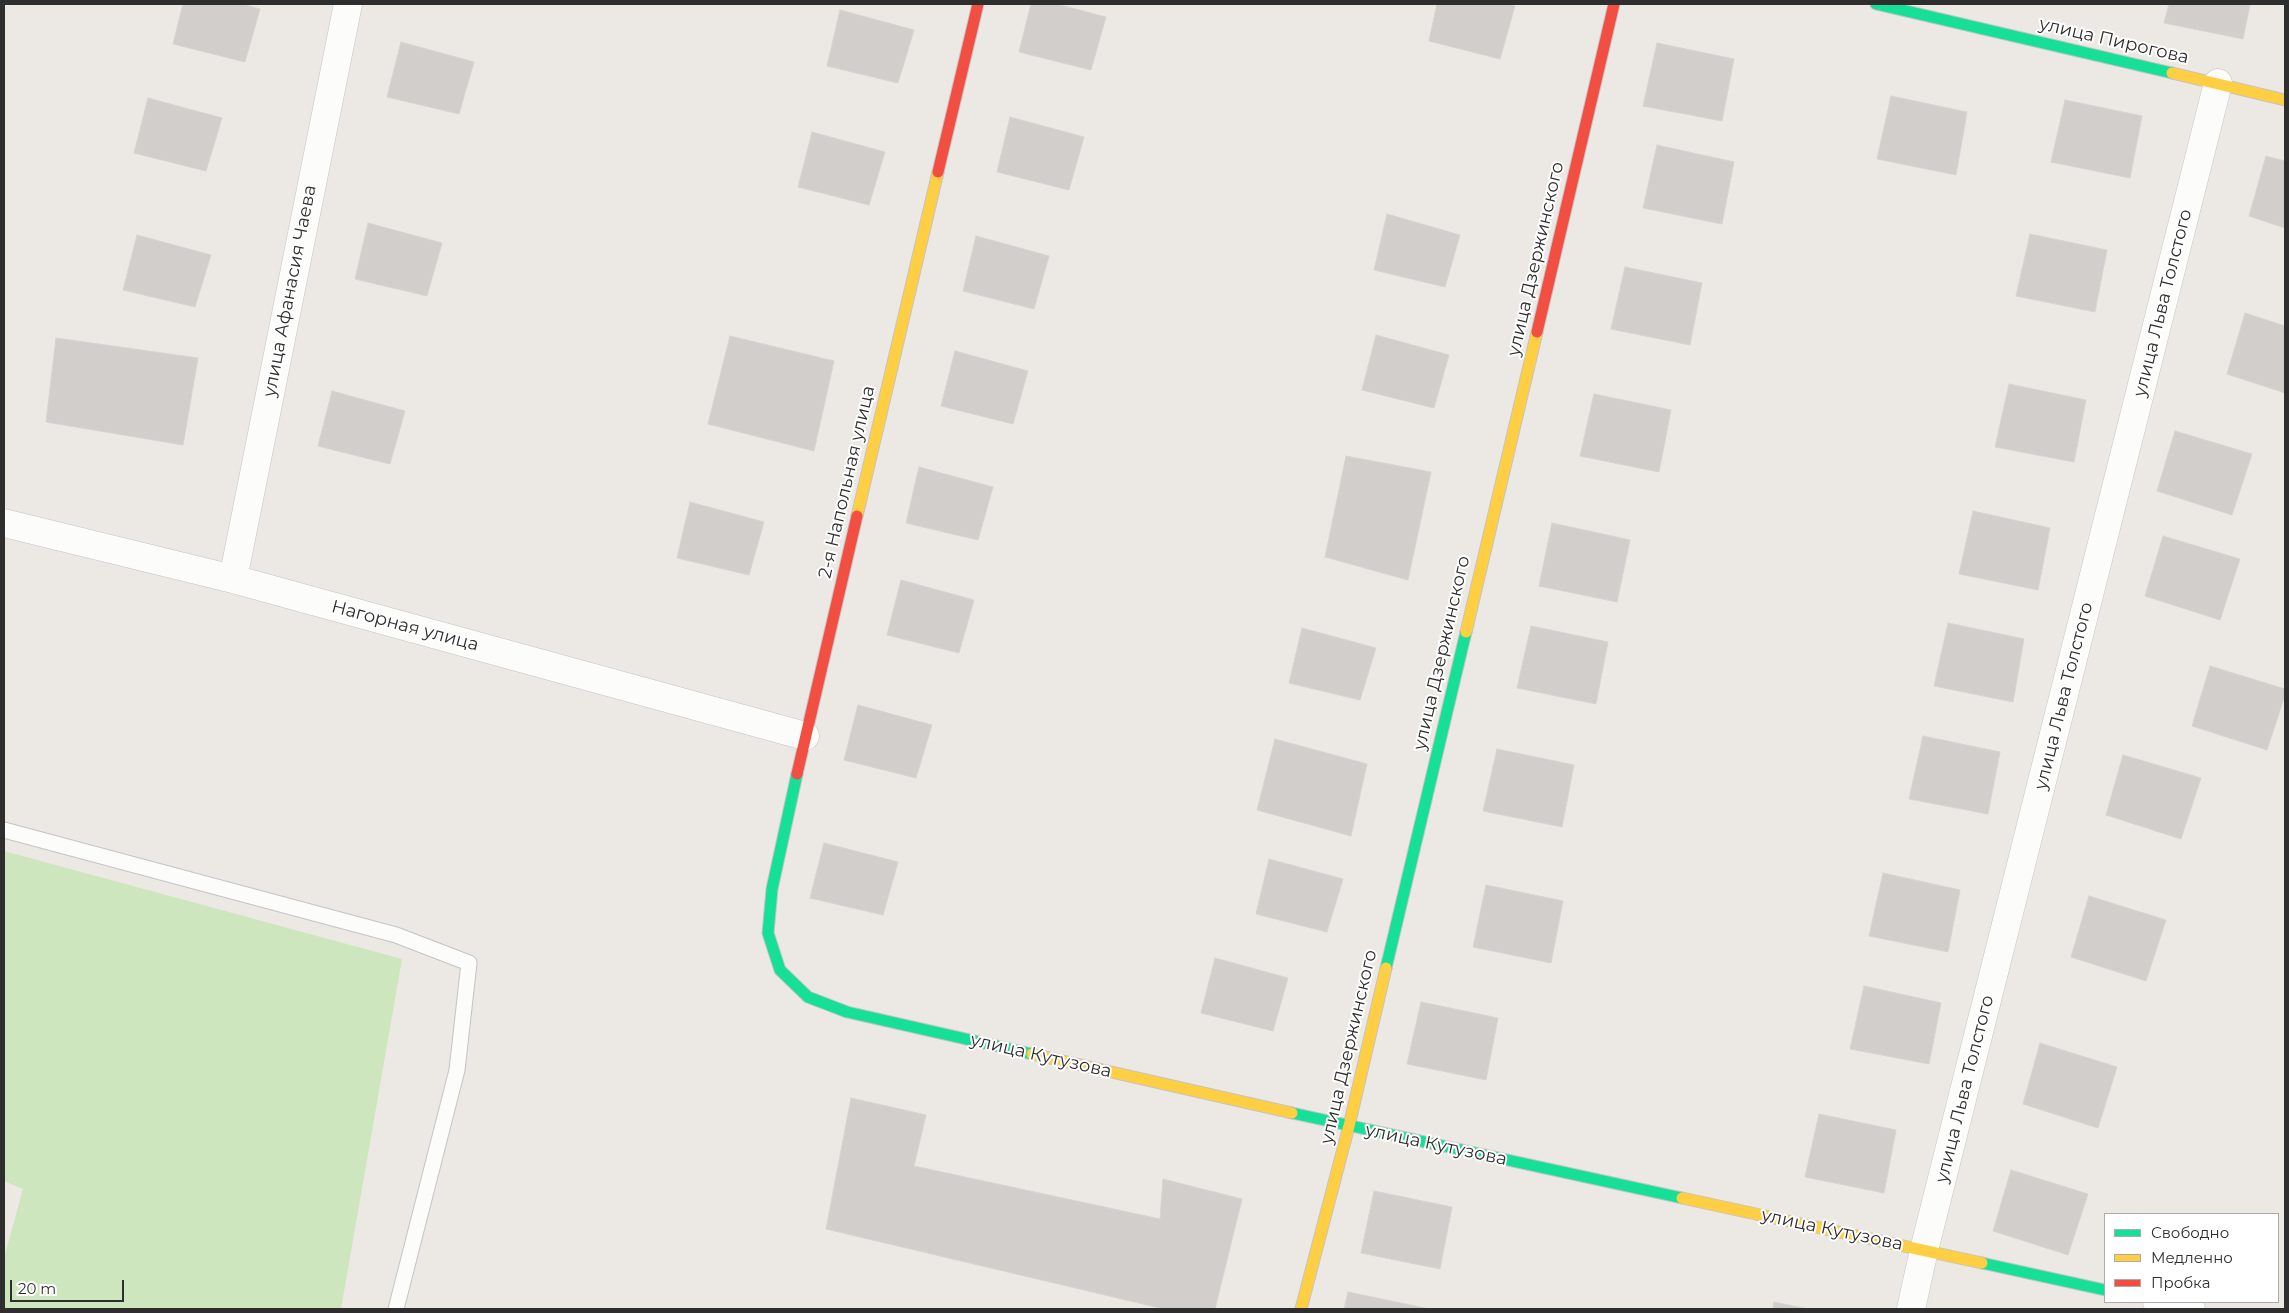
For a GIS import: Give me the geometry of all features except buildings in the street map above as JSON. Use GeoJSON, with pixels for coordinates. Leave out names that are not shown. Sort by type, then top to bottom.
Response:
{"type":"FeatureCollection","features":[{"type":"Feature","properties":{"kind":"street","name":"улица Афанасия Чаева"},"geometry":{"type":"LineString","coordinates":[[233,579],[348,4]]}},
{"type":"Feature","properties":{"kind":"street","name":"2-я Напольная улица"},"geometry":{"type":"LineString","coordinates":[[780,970],[768,933],[772,889],[805,736],[978,4]]}},
{"type":"Feature","properties":{"kind":"street","name":"улица Дзержинского"},"geometry":{"type":"LineString","coordinates":[[1301,1309],[1349,1126],[1614,4]]}},
{"type":"Feature","properties":{"kind":"street","name":"улица Пирогова"},"geometry":{"type":"LineString","coordinates":[[1876,4],[2285,100]]}},
{"type":"Feature","properties":{"kind":"street","name":"улица Льва Толстого"},"geometry":{"type":"LineString","coordinates":[[1911,1309],[1924,1250],[2218,83]]}},
{"type":"Feature","properties":{"kind":"street","name":"Нагорная улица"},"geometry":{"type":"LineString","coordinates":[[4,523],[233,579],[805,736]]}},
{"type":"Feature","properties":{"kind":"street","name":"улица Кутузова"},"geometry":{"type":"LineString","coordinates":[[780,970],[808,998],[847,1012],[1349,1126],[2104,1290]]}},
{"type":"Feature","properties":{"kind":"street"},"geometry":{"type":"LineString","coordinates":[[2162,1303],[2191,1309]]}},
{"type":"Feature","properties":{"kind":"lane"},"geometry":{"type":"LineString","coordinates":[[4,830],[396,935],[469,964],[458,1070],[396,1309]]}},
{"type":"Feature","properties":{"kind":"green space"},"geometry":{"type":"Polygon","coordinates":[[[4,851],[402,959],[341,1309],[4,1309],[4,1258],[23,1189],[4,1181],[4,851]]]}},
{"type":"Feature","properties":{"kind":"traffic: fast"},"geometry":{"type":"LineString","coordinates":[[1876,4],[2172,73]]}},
{"type":"Feature","properties":{"kind":"traffic: fast"},"geometry":{"type":"LineString","coordinates":[[1386,968],[1466,632]]}},
{"type":"Feature","properties":{"kind":"traffic: fast"},"geometry":{"type":"LineString","coordinates":[[797,774],[772,889],[768,933],[780,970],[808,997],[847,1012],[1032,1054]]}},
{"type":"Feature","properties":{"kind":"traffic: fast"},"geometry":{"type":"LineString","coordinates":[[1292,1113],[1682,1198]]}},
{"type":"Feature","properties":{"kind":"traffic: fast"},"geometry":{"type":"LineString","coordinates":[[1982,1263],[2104,1290]]}},
{"type":"Feature","properties":{"kind":"traffic: slow"},"geometry":{"type":"LineString","coordinates":[[2172,73],[2285,100]]}},
{"type":"Feature","properties":{"kind":"traffic: slow"},"geometry":{"type":"LineString","coordinates":[[857,516],[938,172]]}},
{"type":"Feature","properties":{"kind":"traffic: slow"},"geometry":{"type":"LineString","coordinates":[[1466,632],[1537,332]]}},
{"type":"Feature","properties":{"kind":"traffic: slow"},"geometry":{"type":"LineString","coordinates":[[1301,1309],[1349,1126],[1386,968]]}},
{"type":"Feature","properties":{"kind":"traffic: slow"},"geometry":{"type":"LineString","coordinates":[[1032,1054],[1292,1113]]}},
{"type":"Feature","properties":{"kind":"traffic: slow"},"geometry":{"type":"LineString","coordinates":[[1682,1198],[1982,1263]]}},
{"type":"Feature","properties":{"kind":"traffic: jam"},"geometry":{"type":"LineString","coordinates":[[938,172],[978,4]]}},
{"type":"Feature","properties":{"kind":"traffic: jam"},"geometry":{"type":"LineString","coordinates":[[1537,332],[1614,4]]}},
{"type":"Feature","properties":{"kind":"traffic: jam"},"geometry":{"type":"LineString","coordinates":[[797,774],[857,516]]}}]}
